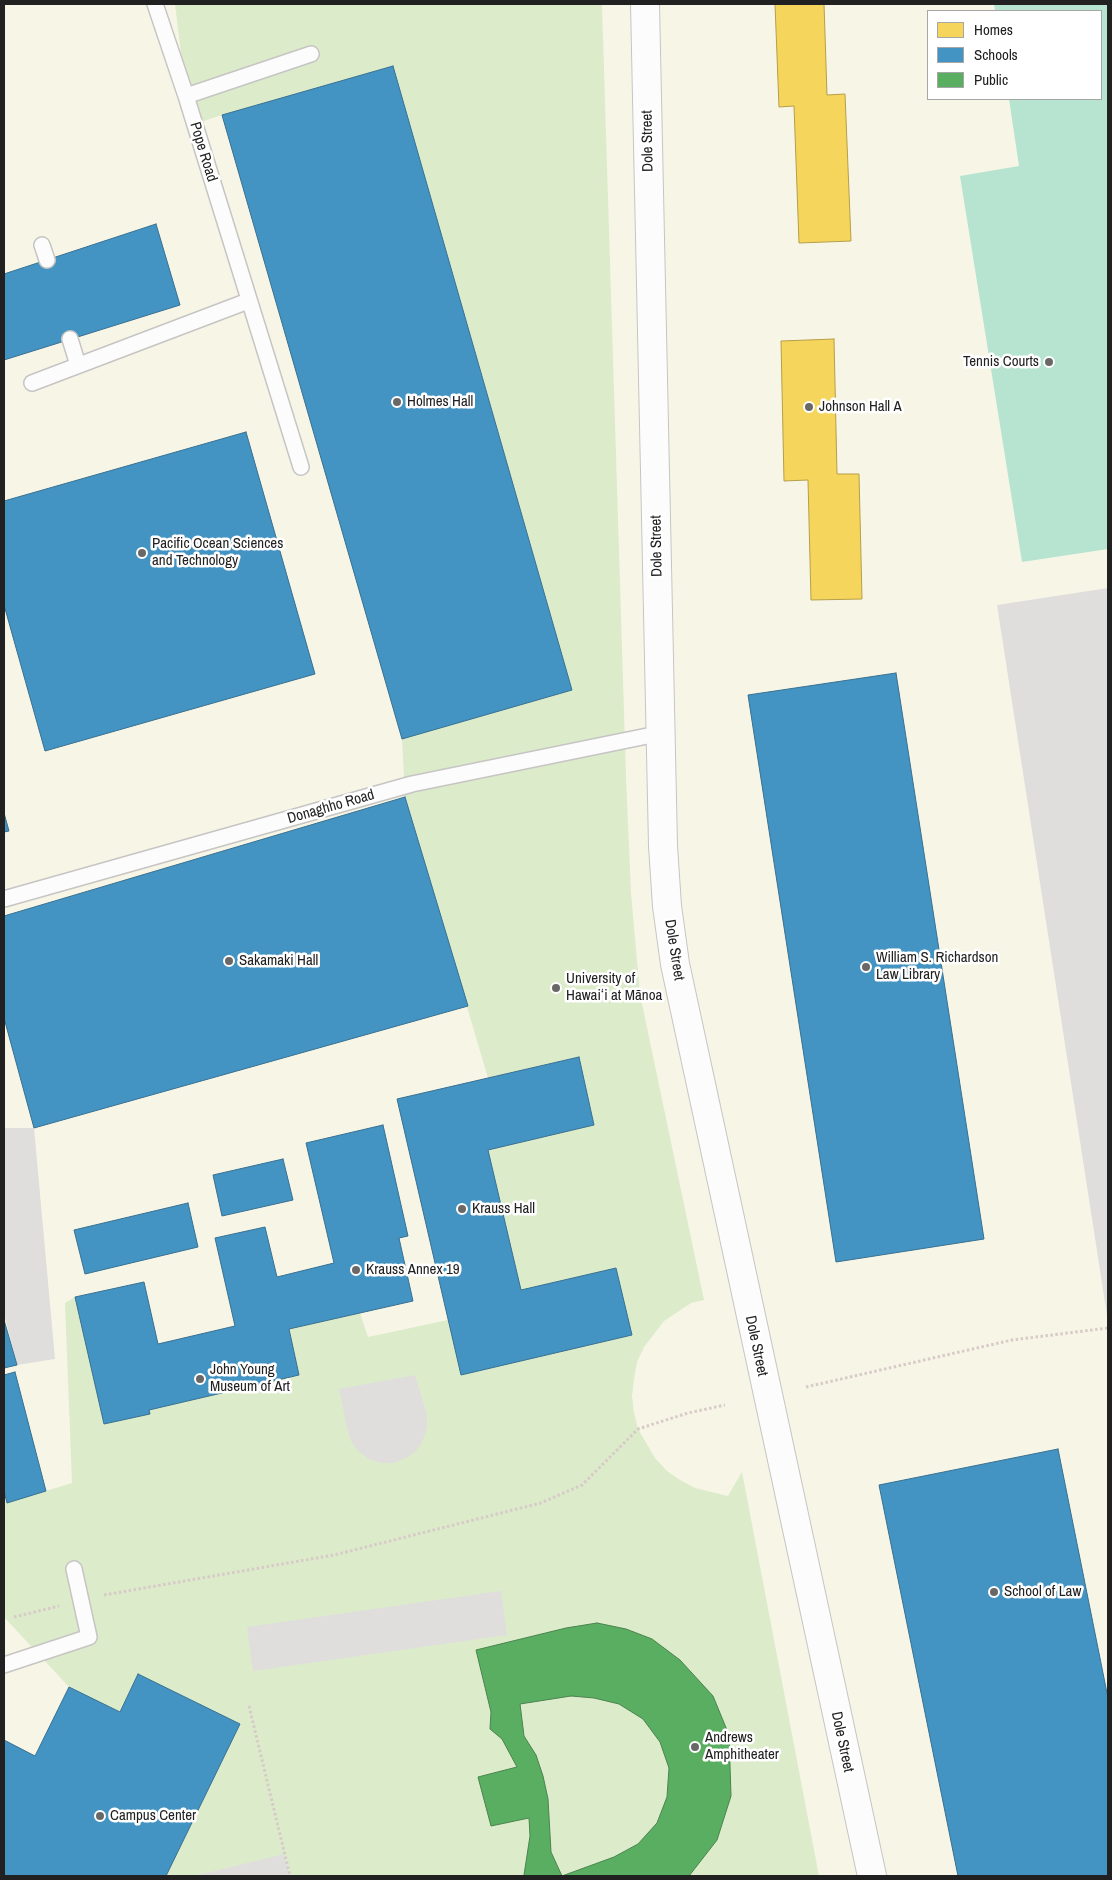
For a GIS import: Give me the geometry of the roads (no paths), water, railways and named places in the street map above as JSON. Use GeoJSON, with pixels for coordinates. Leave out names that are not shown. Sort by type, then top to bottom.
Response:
{"type":"FeatureCollection","features":[{"type":"Feature","properties":{"kind":"street","name":"Dole Street"},"geometry":{"type":"LineString","coordinates":[[645,4],[663,846],[667,906],[675,964],[872,1876]]}},
{"type":"Feature","properties":{"kind":"lane","name":"Pope Road"},"geometry":{"type":"LineString","coordinates":[[155,4],[186,96],[301,467]]}},
{"type":"Feature","properties":{"kind":"lane"},"geometry":{"type":"LineString","coordinates":[[186,96],[311,54]]}},
{"type":"Feature","properties":{"kind":"lane"},"geometry":{"type":"LineString","coordinates":[[42,244],[47,260]]}},
{"type":"Feature","properties":{"kind":"lane"},"geometry":{"type":"LineString","coordinates":[[32,383],[248,301]]}},
{"type":"Feature","properties":{"kind":"lane"},"geometry":{"type":"LineString","coordinates":[[70,339],[78,365]]}},
{"type":"Feature","properties":{"kind":"lane","name":"Donaghho Road"},"geometry":{"type":"LineString","coordinates":[[4,899],[412,784],[662,733]]}},
{"type":"Feature","properties":{"kind":"lane"},"geometry":{"type":"LineString","coordinates":[[4,1665],[89,1637],[74,1568]]}},
{"type":"Feature","properties":{"kind":"place","name":"Tennis Courts"},"geometry":{"type":"Point","coordinates":[1049,362]}},
{"type":"Feature","properties":{"kind":"place","name":"Holmes Hall"},"geometry":{"type":"Point","coordinates":[397,402]}},
{"type":"Feature","properties":{"kind":"place","name":"Johnson Hall A"},"geometry":{"type":"Point","coordinates":[809,407]}},
{"type":"Feature","properties":{"kind":"place","name":"Pacific Ocean Sciences and Technology"},"geometry":{"type":"Point","coordinates":[142,553]}},
{"type":"Feature","properties":{"kind":"place","name":"Sakamaki Hall"},"geometry":{"type":"Point","coordinates":[229,961]}},
{"type":"Feature","properties":{"kind":"place","name":"William S. Richardson Law Library"},"geometry":{"type":"Point","coordinates":[866,967]}},
{"type":"Feature","properties":{"kind":"place","name":"University of Hawaiʻi at Mānoa"},"geometry":{"type":"Point","coordinates":[556,988]}},
{"type":"Feature","properties":{"kind":"place","name":"Krauss Hall"},"geometry":{"type":"Point","coordinates":[462,1209]}},
{"type":"Feature","properties":{"kind":"place","name":"Krauss Annex 19"},"geometry":{"type":"Point","coordinates":[356,1270]}},
{"type":"Feature","properties":{"kind":"place","name":"John Young Museum of Art"},"geometry":{"type":"Point","coordinates":[200,1379]}},
{"type":"Feature","properties":{"kind":"place","name":"School of Law"},"geometry":{"type":"Point","coordinates":[994,1592]}},
{"type":"Feature","properties":{"kind":"place","name":"Andrews Amphitheater"},"geometry":{"type":"Point","coordinates":[695,1747]}},
{"type":"Feature","properties":{"kind":"place","name":"Campus Center"},"geometry":{"type":"Point","coordinates":[100,1816]}}]}
